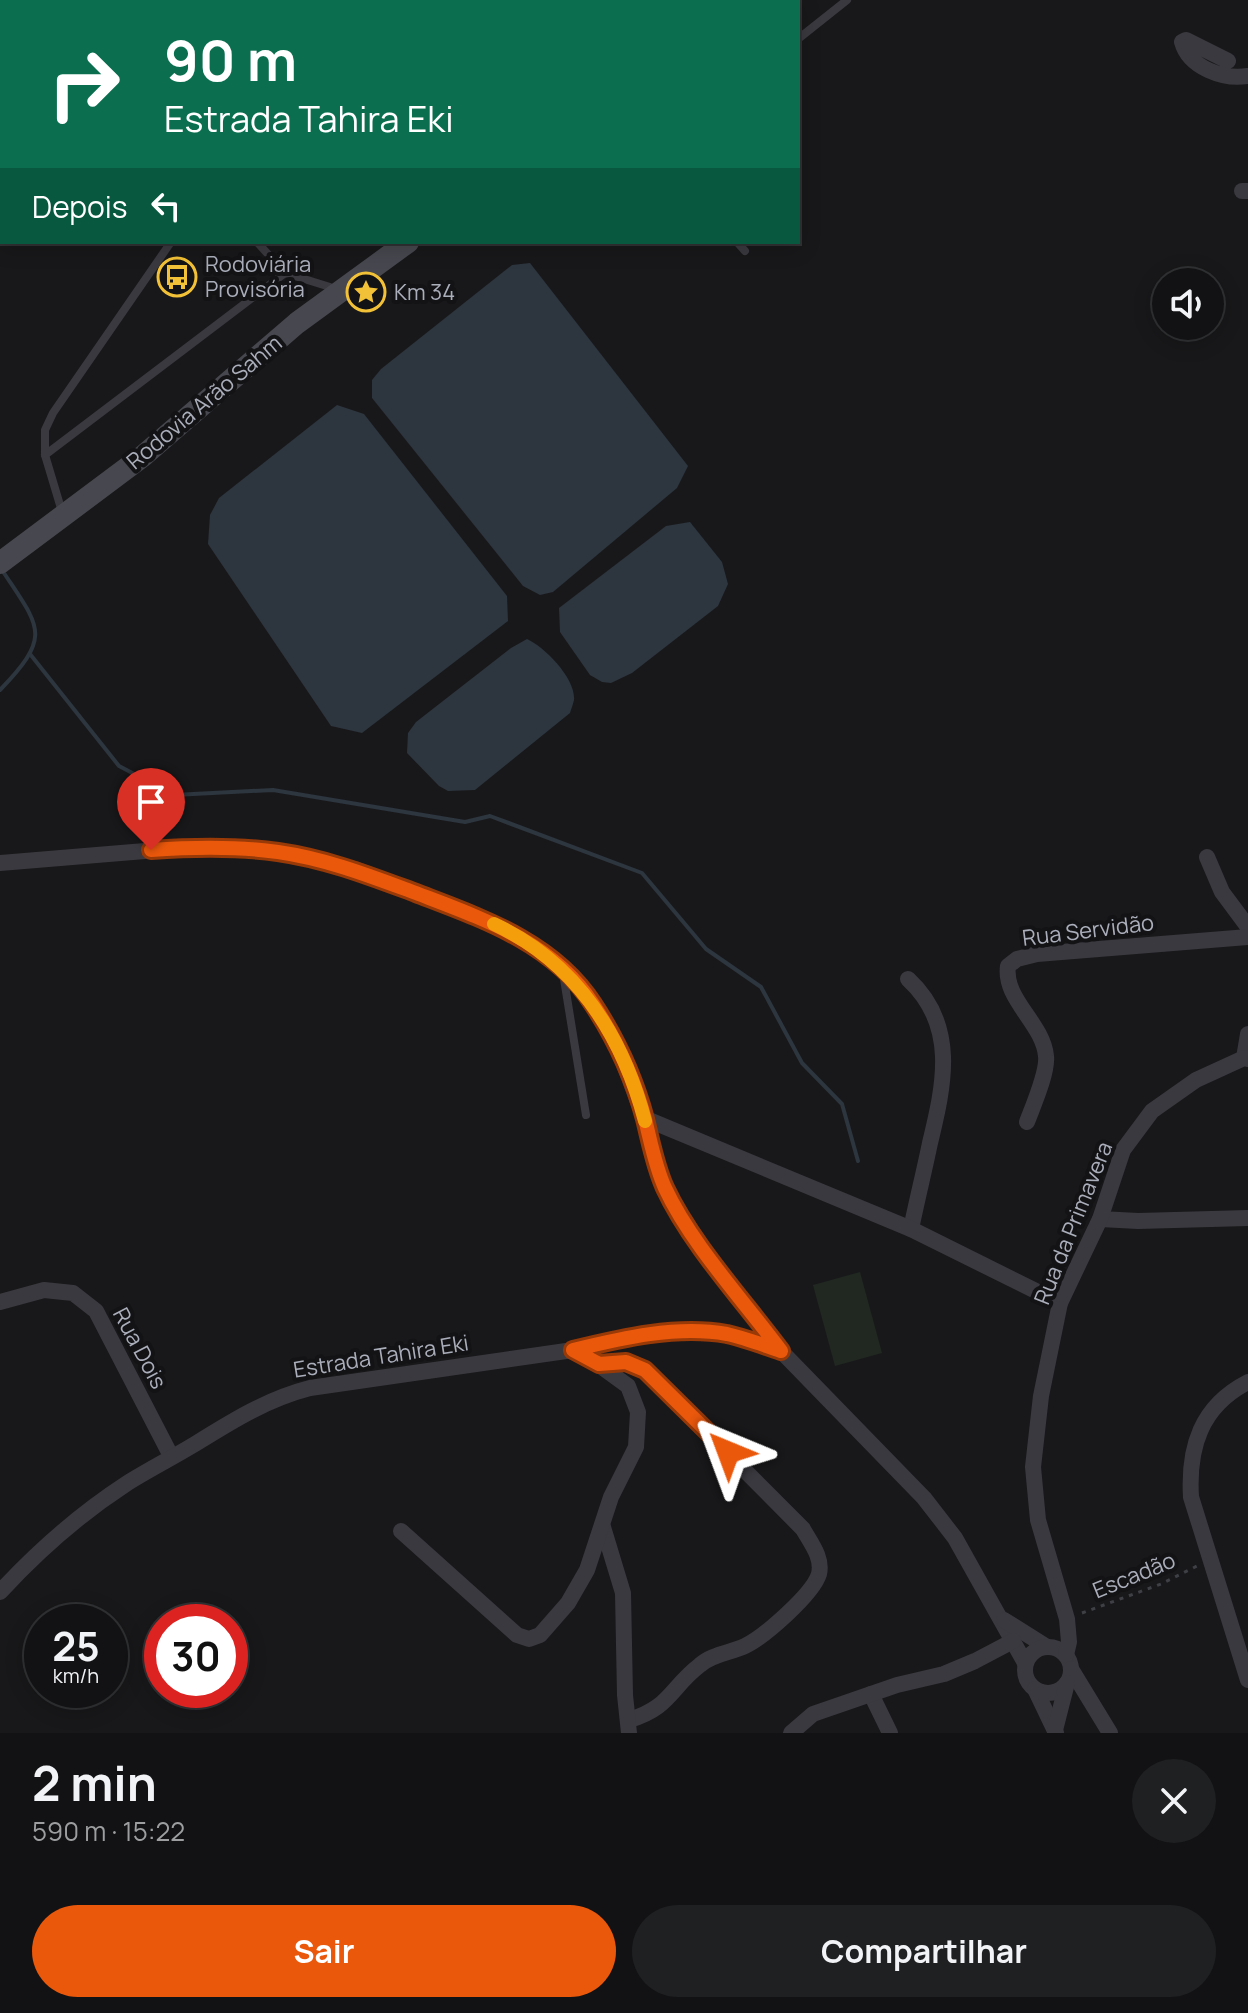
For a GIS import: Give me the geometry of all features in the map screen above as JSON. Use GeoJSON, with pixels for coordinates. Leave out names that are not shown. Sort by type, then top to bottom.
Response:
{"type":"FeatureCollection","features":[{"type":"Feature","properties":{"kind":"street"},"geometry":{"type":"LineString","coordinates":[[1228,61],[1201,46],[1186,40],[1182,42],[1194,59],[1216,75],[1248,76]]}},
{"type":"Feature","properties":{"kind":"street","name":"Rodovia Arão Sahm"},"geometry":{"type":"LineString","coordinates":[[0,563],[143,456],[297,323],[405,244]]}},
{"type":"Feature","properties":{"kind":"street"},"geometry":{"type":"LineString","coordinates":[[4,861],[231,847],[302,857],[355,869],[464,911],[509,931],[561,967],[591,1000],[615,1040],[644,1118],[655,1165],[667,1192],[700,1244],[781,1351],[924,1498],[955,1538],[1025,1663],[1026,1678],[1035,1689],[1056,1731]]}},
{"type":"Feature","properties":{"kind":"street"},"geometry":{"type":"LineString","coordinates":[[1207,857],[1222,892],[1248,927]]}},
{"type":"Feature","properties":{"kind":"street","name":"Rua Servidão"},"geometry":{"type":"LineString","coordinates":[[1027,1122],[1047,1060],[1044,1041],[1008,983],[1008,966],[1017,959],[1037,954],[1248,937]]}},
{"type":"Feature","properties":{"kind":"street"},"geometry":{"type":"LineString","coordinates":[[908,979],[922,992],[935,1016],[943,1046],[944,1075],[911,1229]]}},
{"type":"Feature","properties":{"kind":"street"},"geometry":{"type":"LineString","coordinates":[[1246,1059],[1248,1034]]}},
{"type":"Feature","properties":{"kind":"street","name":"Rua da Primavera"},"geometry":{"type":"LineString","coordinates":[[1056,1731],[1068,1669],[1067,1619],[1038,1520],[1033,1467],[1041,1396],[1060,1303],[1100,1219],[1123,1150],[1152,1111],[1196,1080],[1246,1059]]}},
{"type":"Feature","properties":{"kind":"street"},"geometry":{"type":"LineString","coordinates":[[644,1118],[911,1229],[1060,1303]]}},
{"type":"Feature","properties":{"kind":"street"},"geometry":{"type":"LineString","coordinates":[[1100,1219],[1248,1218]]}},
{"type":"Feature","properties":{"kind":"street","name":"Rua Dois"},"geometry":{"type":"LineString","coordinates":[[0,1302],[44,1290],[73,1293],[96,1311],[171,1456]]}},
{"type":"Feature","properties":{"kind":"street","name":"Estrada Tahira Eki"},"geometry":{"type":"LineString","coordinates":[[0,1592],[68,1527],[123,1486],[228,1423],[284,1395],[310,1388],[686,1331],[728,1334],[781,1351]]}},
{"type":"Feature","properties":{"kind":"street"},"geometry":{"type":"LineString","coordinates":[[401,1531],[517,1635],[529,1639],[540,1635],[568,1603],[587,1570],[611,1497],[636,1447],[638,1412],[628,1386],[599,1364],[573,1350]]}},
{"type":"Feature","properties":{"kind":"street"},"geometry":{"type":"LineString","coordinates":[[599,1364],[626,1362],[645,1370],[803,1529],[818,1556],[819,1573],[808,1592],[765,1633],[746,1646],[701,1663],[665,1703],[629,1726],[625,1695],[623,1593],[603,1527]]}},
{"type":"Feature","properties":{"kind":"street"},"geometry":{"type":"LineString","coordinates":[[1248,1382],[1226,1394],[1206,1416],[1195,1444],[1190,1472],[1191,1497],[1248,1680]]}},
{"type":"Feature","properties":{"kind":"street"},"geometry":{"type":"LineString","coordinates":[[1001,1618],[1047,1647]]}},
{"type":"Feature","properties":{"kind":"street"},"geometry":{"type":"LineString","coordinates":[[791,1733],[813,1714],[944,1674],[1013,1641]]}},
{"type":"Feature","properties":{"kind":"street"},"geometry":{"type":"LineString","coordinates":[[1025,1663],[1033,1652],[1054,1647],[1110,1733]]}},
{"type":"Feature","properties":{"kind":"street"},"geometry":{"type":"LineString","coordinates":[[1035,1689],[1049,1693],[1062,1688],[1068,1669]]}},
{"type":"Feature","properties":{"kind":"street"},"geometry":{"type":"LineString","coordinates":[[871,1694],[890,1733]]}},
{"type":"Feature","properties":{"kind":"lane"},"geometry":{"type":"LineString","coordinates":[[800,37],[847,0]]}},
{"type":"Feature","properties":{"kind":"lane"},"geometry":{"type":"LineString","coordinates":[[63,515],[45,455],[45,430],[53,413],[170,244]]}},
{"type":"Feature","properties":{"kind":"lane"},"geometry":{"type":"LineString","coordinates":[[259,244],[285,273],[302,281],[330,287]]}},
{"type":"Feature","properties":{"kind":"lane"},"geometry":{"type":"LineString","coordinates":[[739,244],[745,251]]}},
{"type":"Feature","properties":{"kind":"lane"},"geometry":{"type":"LineString","coordinates":[[45,455],[285,273]]}},
{"type":"Feature","properties":{"kind":"lane"},"geometry":{"type":"LineString","coordinates":[[561,967],[586,1115]]}},
{"type":"Feature","properties":{"kind":"path","name":"Escadão"},"geometry":{"type":"LineString","coordinates":[[1067,1619],[1161,1584],[1211,1559]]}},
{"type":"Feature","properties":{"kind":"shaded area"},"geometry":{"type":"Polygon","coordinates":[[[530,263],[688,466],[677,488],[553,592],[540,595],[523,586],[372,398],[372,380],[381,369],[512,265],[530,263]]]}},
{"type":"Feature","properties":{"kind":"shaded area"},"geometry":{"type":"Polygon","coordinates":[[[337,405],[364,414],[507,596],[508,621],[362,733],[331,726],[208,544],[210,515],[219,498],[337,405]]]}},
{"type":"Feature","properties":{"kind":"shaded area"},"geometry":{"type":"Polygon","coordinates":[[[690,522],[722,562],[728,584],[718,606],[632,673],[611,683],[590,675],[560,632],[559,608],[666,526],[690,522]]]}},
{"type":"Feature","properties":{"kind":"shaded area"},"geometry":{"type":"Polygon","coordinates":[[[527,639],[550,656],[565,674],[573,692],[570,713],[475,790],[448,791],[439,786],[407,753],[408,733],[416,722],[527,639]]]}},
{"type":"Feature","properties":{"kind":"shaded area"},"geometry":{"type":"Polygon","coordinates":[[[860,1272],[882,1353],[835,1366],[813,1285],[860,1272]]]}},
{"type":"Feature","properties":{"kind":"waterway"},"geometry":{"type":"LineString","coordinates":[[0,690],[28,656],[35,631],[25,605],[2,570]]}},
{"type":"Feature","properties":{"kind":"waterway"},"geometry":{"type":"LineString","coordinates":[[30,654],[119,766],[174,795],[273,790],[465,822],[490,816],[642,873],[706,949],[761,987],[802,1063],[842,1104],[858,1161]]}},
{"type":"Feature","properties":{"kind":"slow traffic"},"geometry":{"type":"LineString","coordinates":[[494,924],[536,947],[561,967],[591,1000],[615,1040],[645,1121]]}},
{"type":"Feature","properties":{"kind":"place","name":"Rodoviária Provisória"},"geometry":{"type":"Point","coordinates":[177,277]}},
{"type":"Feature","properties":{"kind":"place","name":"Km 34"},"geometry":{"type":"Point","coordinates":[366,292]}},
{"type":"Feature","properties":{"kind":"route"},"geometry":{"type":"LineString","coordinates":[[151,850],[231,847],[316,859],[355,869],[509,931],[561,967],[591,1000],[615,1040],[633,1082],[655,1165],[667,1192],[700,1244],[781,1351],[728,1334],[686,1331],[620,1339],[573,1350],[599,1364],[626,1362],[645,1370],[728,1452]]}}]}
